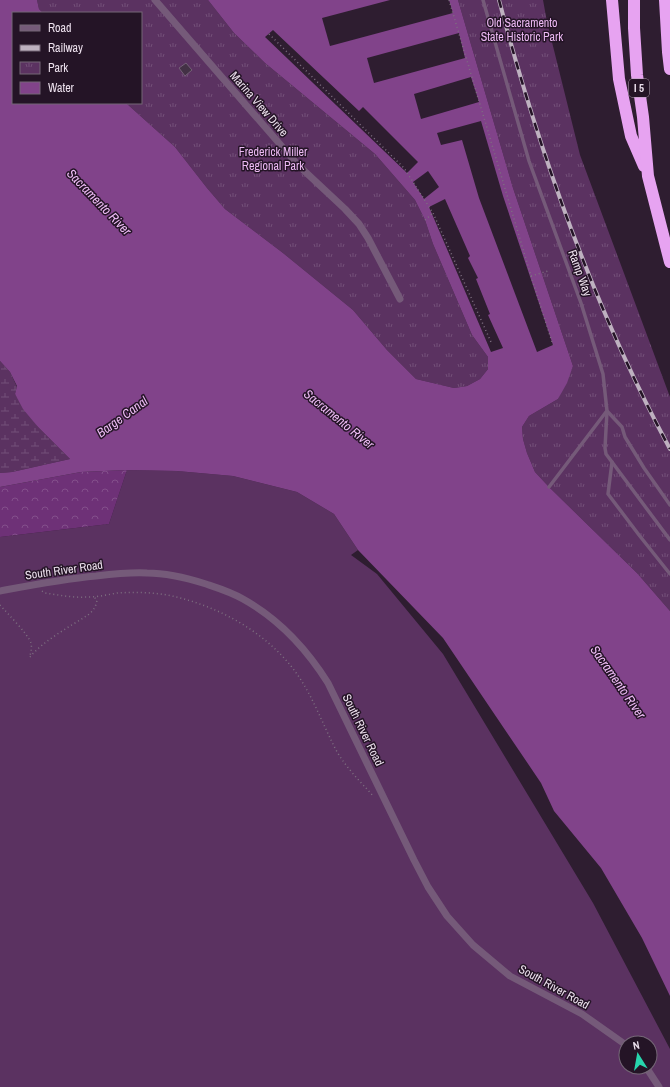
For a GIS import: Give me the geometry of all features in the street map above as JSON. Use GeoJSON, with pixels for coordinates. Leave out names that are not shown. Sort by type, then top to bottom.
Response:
{"type":"FeatureCollection","features":[{"type":"Feature","properties":{"kind":"highway"},"geometry":{"type":"LineString","coordinates":[[612,0],[619,79],[631,136],[648,176]]}},
{"type":"Feature","properties":{"kind":"highway","name":"I 5"},"geometry":{"type":"LineString","coordinates":[[634,0],[637,75],[643,117],[648,176],[670,262]]}},
{"type":"Feature","properties":{"kind":"highway"},"geometry":{"type":"LineString","coordinates":[[665,0],[670,69]]}},
{"type":"Feature","properties":{"kind":"street","name":"Marina View Drive"},"geometry":{"type":"LineString","coordinates":[[155,0],[298,165],[345,209],[358,224],[368,238],[400,299]]}},
{"type":"Feature","properties":{"kind":"street","name":"South River Road"},"geometry":{"type":"LineString","coordinates":[[0,591],[29,585],[126,573],[161,574],[187,578],[215,587],[242,598],[265,613],[279,624],[300,645],[317,665],[328,683],[414,860],[428,887],[447,916],[473,945],[510,976],[582,1014],[618,1039]]}},
{"type":"Feature","properties":{"kind":"street"},"geometry":{"type":"LineString","coordinates":[[651,1075],[659,1087]]}},
{"type":"Feature","properties":{"kind":"lane","name":"Ramp Way"},"geometry":{"type":"LineString","coordinates":[[483,0],[529,161],[581,303],[604,374],[607,411],[606,454],[670,540]]}},
{"type":"Feature","properties":{"kind":"lane"},"geometry":{"type":"LineString","coordinates":[[549,488],[607,411],[622,427],[626,437],[644,468],[670,505]]}},
{"type":"Feature","properties":{"kind":"lane"},"geometry":{"type":"LineString","coordinates":[[612,462],[608,494],[670,574]]}},
{"type":"Feature","properties":{"kind":"path"},"geometry":{"type":"LineString","coordinates":[[449,0],[553,345]]}},
{"type":"Feature","properties":{"kind":"path"},"geometry":{"type":"LineString","coordinates":[[269,34],[404,168],[433,213],[490,342]]}},
{"type":"Feature","properties":{"kind":"path"},"geometry":{"type":"LineString","coordinates":[[425,220],[433,213]]}},
{"type":"Feature","properties":{"kind":"path"},"geometry":{"type":"LineString","coordinates":[[531,276],[548,271]]}},
{"type":"Feature","properties":{"kind":"path"},"geometry":{"type":"LineString","coordinates":[[29,585],[45,593],[75,598],[133,592],[171,596],[218,611],[234,620],[270,644],[301,680],[340,756],[353,774],[377,800]]}},
{"type":"Feature","properties":{"kind":"path"},"geometry":{"type":"LineString","coordinates":[[0,605],[29,638],[32,649],[30,658],[42,645],[93,611],[97,600],[94,597]]}},
{"type":"Feature","properties":{"kind":"green space","name":"Frederick Miller Regional Park"},"geometry":{"type":"Polygon","coordinates":[[[37,0],[208,0],[234,33],[265,63],[375,154],[415,200],[425,220],[433,244],[472,335],[488,357],[488,369],[480,379],[467,386],[454,388],[416,379],[387,350],[353,310],[283,253],[225,209],[175,147],[127,104],[142,104],[142,12],[42,12],[39,9],[37,0]]]}},
{"type":"Feature","properties":{"kind":"green space","name":"Old Sacramento State Historic Park"},"geometry":{"type":"Polygon","coordinates":[[[458,0],[543,0],[547,22],[580,155],[670,397],[670,611],[637,573],[535,472],[527,453],[523,439],[522,427],[529,416],[558,399],[573,366],[513,188],[458,0]]]}},
{"type":"Feature","properties":{"kind":"green space"},"geometry":{"type":"Polygon","coordinates":[[[0,361],[10,372],[17,387],[15,394],[38,427],[70,459],[12,472],[0,473],[0,361]]]}},
{"type":"Feature","properties":{"kind":"green space"},"geometry":{"type":"Polygon","coordinates":[[[127,470],[177,471],[233,476],[297,492],[334,514],[358,550],[351,555],[377,574],[443,654],[593,903],[670,1049],[670,1087],[0,1087],[0,537],[109,524],[127,470]]]}},
{"type":"Feature","properties":{"kind":"green space"},"geometry":{"type":"Polygon","coordinates":[[[127,470],[109,524],[0,537],[0,487],[81,472],[127,470]]]}},
{"type":"Feature","properties":{"kind":"water"},"geometry":{"type":"Polygon","coordinates":[[[0,0],[37,0],[39,9],[42,12],[12,12],[12,104],[127,104],[175,147],[225,209],[283,253],[353,310],[387,350],[416,379],[454,388],[467,386],[480,379],[488,369],[488,357],[472,335],[433,244],[425,220],[415,200],[375,154],[265,63],[234,33],[208,0],[458,0],[513,188],[573,366],[567,383],[558,399],[529,416],[522,427],[523,439],[527,453],[535,472],[637,573],[670,611],[670,996],[642,938],[601,868],[554,811],[541,783],[443,638],[358,550],[334,514],[297,492],[233,476],[177,471],[127,470],[81,472],[0,487],[0,473],[12,472],[70,459],[38,427],[23,409],[15,394],[17,386],[10,372],[0,361],[0,0]]]}},
{"type":"Feature","properties":{"kind":"pier"},"geometry":{"type":"Polygon","coordinates":[[[390,0],[449,0],[453,13],[330,46],[322,18],[390,0]]]}},
{"type":"Feature","properties":{"kind":"pier"},"geometry":{"type":"Polygon","coordinates":[[[273,30],[359,111],[363,107],[418,162],[407,173],[265,37],[273,30]]]}},
{"type":"Feature","properties":{"kind":"pier"},"geometry":{"type":"Polygon","coordinates":[[[459,33],[465,58],[374,83],[367,58],[459,33]]]}},
{"type":"Feature","properties":{"kind":"pier"},"geometry":{"type":"Polygon","coordinates":[[[471,77],[479,102],[421,119],[414,94],[471,77]]]}},
{"type":"Feature","properties":{"kind":"pier"},"geometry":{"type":"Polygon","coordinates":[[[481,121],[503,196],[553,345],[537,352],[479,198],[462,140],[441,145],[437,133],[481,121]]]}},
{"type":"Feature","properties":{"kind":"pier"},"geometry":{"type":"Polygon","coordinates":[[[428,171],[439,187],[424,199],[413,182],[428,171]]]}},
{"type":"Feature","properties":{"kind":"pier"},"geometry":{"type":"Polygon","coordinates":[[[445,199],[470,256],[468,258],[478,278],[476,279],[490,314],[488,315],[503,348],[491,352],[429,207],[445,199]]]}},
{"type":"Feature","properties":{"kind":"building"},"geometry":{"type":"Polygon","coordinates":[[[186,63],[192,70],[185,76],[179,68],[186,63]]]}},
{"type":"Feature","properties":{"kind":"railway"},"geometry":{"type":"LineString","coordinates":[[499,0],[532,116],[571,230],[617,341],[670,449]]}},
{"type":"Feature","properties":{"kind":"water label","name":"Sacramento River"},"geometry":{"type":"Point","coordinates":[99,202]}},
{"type":"Feature","properties":{"kind":"water label","name":"Barge Canal"},"geometry":{"type":"Point","coordinates":[122,417]}},
{"type":"Feature","properties":{"kind":"water label","name":"Sacramento River"},"geometry":{"type":"Point","coordinates":[339,419]}},
{"type":"Feature","properties":{"kind":"water label","name":"Sacramento River"},"geometry":{"type":"Point","coordinates":[618,682]}}]}
